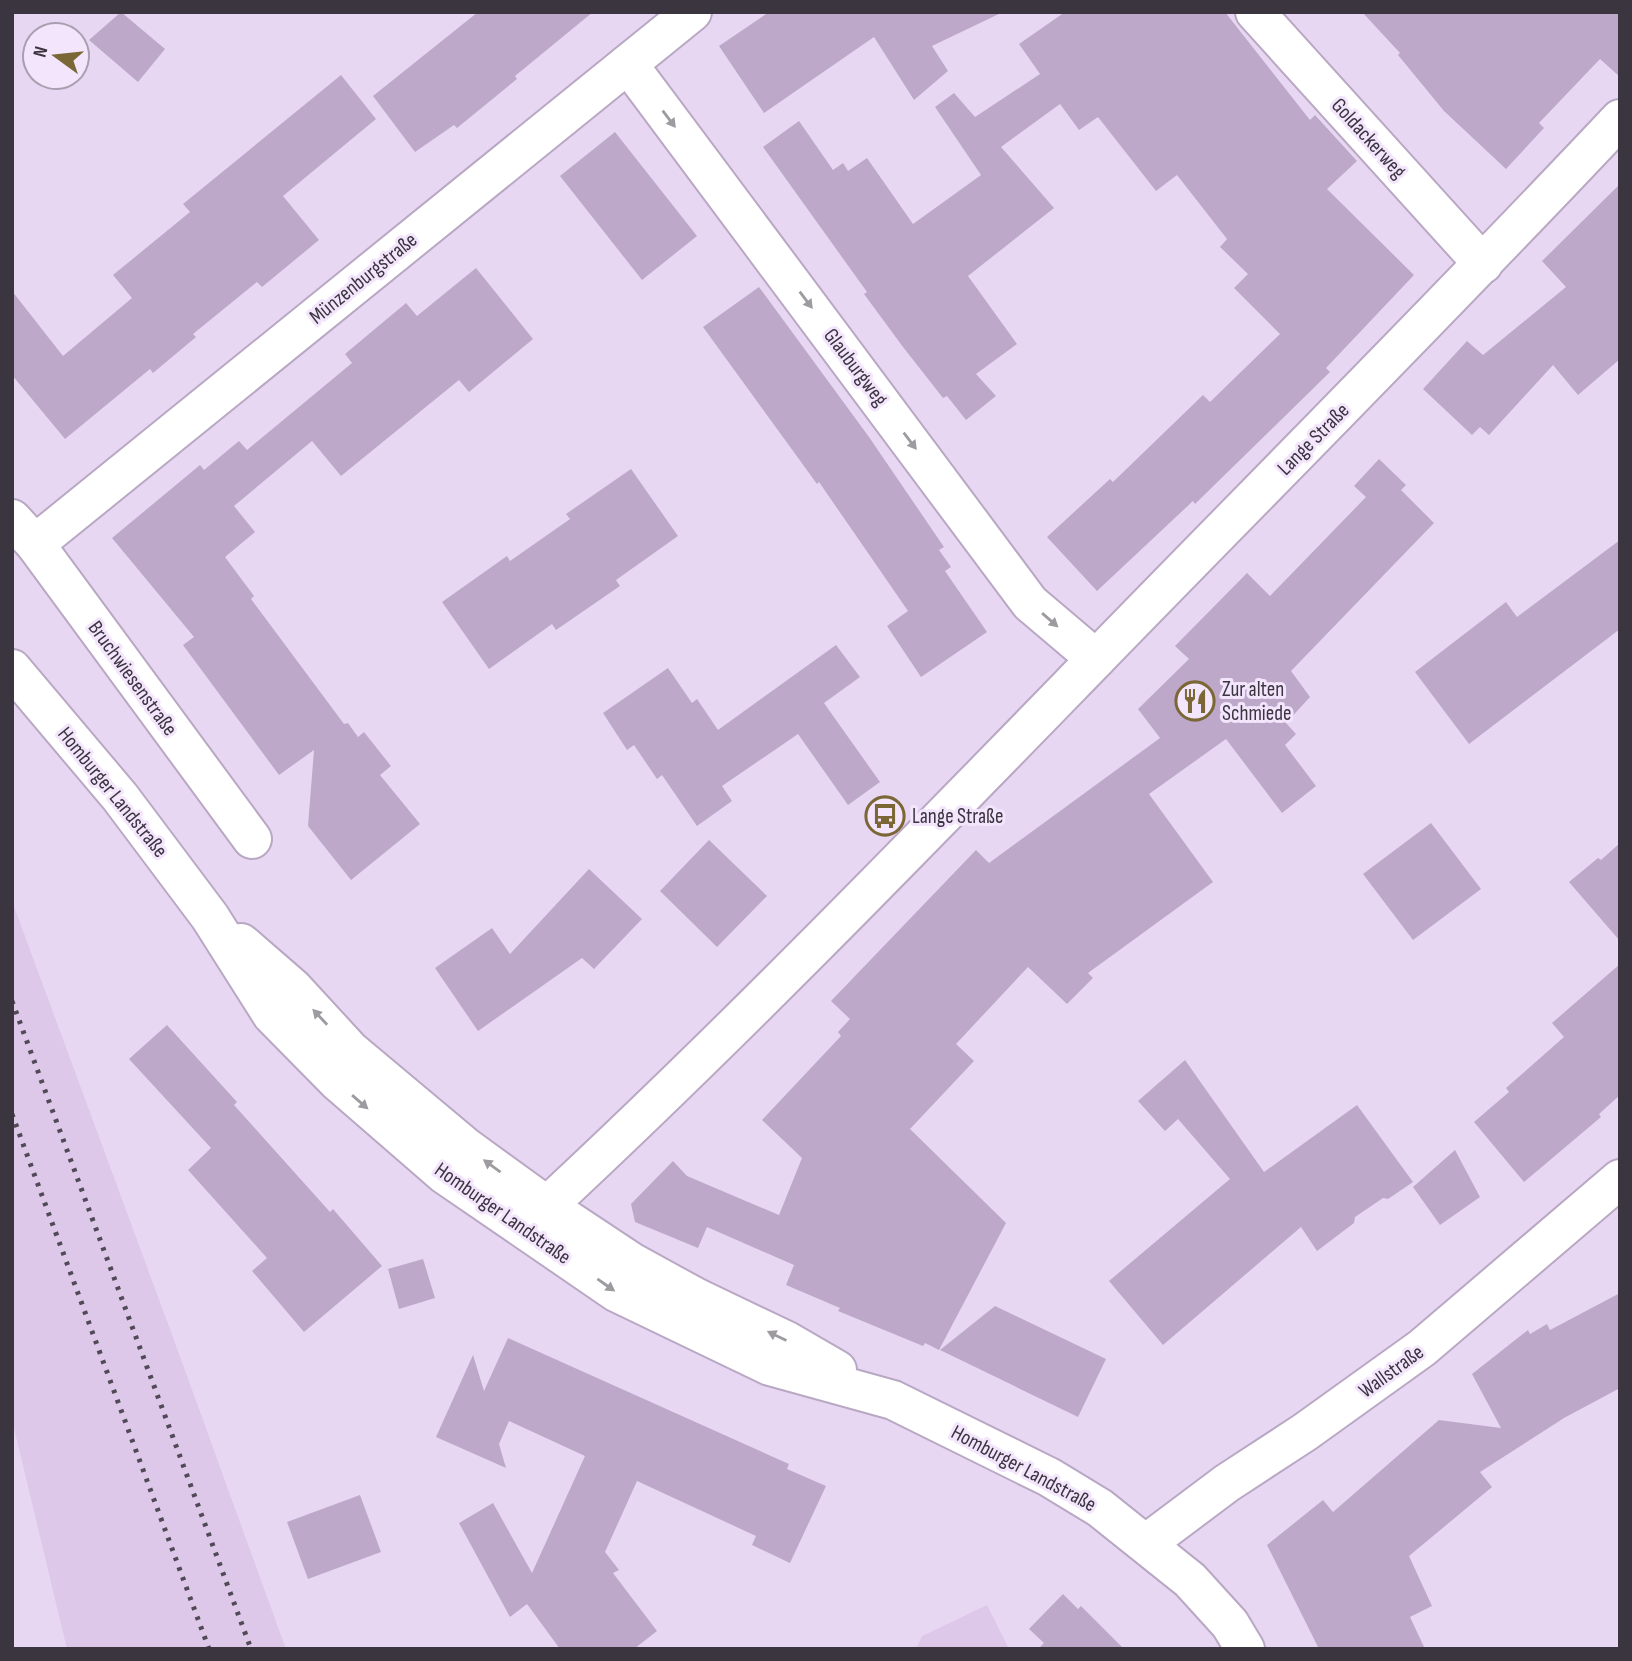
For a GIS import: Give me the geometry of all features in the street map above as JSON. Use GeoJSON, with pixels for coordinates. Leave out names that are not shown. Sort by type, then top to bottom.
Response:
{"type":"FeatureCollection","features":[{"type":"Feature","properties":{"kind":"street","name":"Münzenburgstraße"},"geometry":{"type":"LineString","coordinates":[[24,532],[692,12]]}},
{"type":"Feature","properties":{"kind":"street","name":"Goldackerweg"},"geometry":{"type":"LineString","coordinates":[[1255,12],[1483,264]]}},
{"type":"Feature","properties":{"kind":"street","name":"Glauburgweg"},"geometry":{"type":"LineString","coordinates":[[628,64],[1030,603],[1096,659]]}},
{"type":"Feature","properties":{"kind":"street","name":"Lange Straße"},"geometry":{"type":"LineString","coordinates":[[538,1219],[724,1036],[1096,659],[1483,264],[1620,119]]}},
{"type":"Feature","properties":{"kind":"street","name":"Bruchwiesenstraße"},"geometry":{"type":"LineString","coordinates":[[24,532],[252,839]]}},
{"type":"Feature","properties":{"kind":"street","name":"Homburger Landstraße"},"geometry":{"type":"LineString","coordinates":[[12,670],[120,797],[211,917],[272,1015],[338,1082],[444,1174],[538,1219],[616,1292],[770,1366],[878,1395],[1049,1478],[1100,1508],[1190,1580],[1230,1624],[1245,1649]]}},
{"type":"Feature","properties":{"kind":"street","name":"Wallstraße"},"geometry":{"type":"LineString","coordinates":[[1147,1543],[1227,1483],[1305,1432],[1422,1348],[1620,1179]]}},
{"type":"Feature","properties":{"kind":"shaded area"},"geometry":{"type":"Polygon","coordinates":[[[12,901],[286,1649],[67,1649],[12,1420],[12,901]]]}},
{"type":"Feature","properties":{"kind":"shaded area"},"geometry":{"type":"Polygon","coordinates":[[[987,1605],[1009,1649],[916,1649],[922,1636],[987,1605]]]}},
{"type":"Feature","properties":{"kind":"building"},"geometry":{"type":"Polygon","coordinates":[[[121,12],[165,49],[138,82],[91,42],[91,38],[121,12]]]}},
{"type":"Feature","properties":{"kind":"building"},"geometry":{"type":"Polygon","coordinates":[[[478,12],[593,12],[457,128],[454,125],[415,152],[373,96],[478,12]]]}},
{"type":"Feature","properties":{"kind":"building"},"geometry":{"type":"Polygon","coordinates":[[[769,12],[1003,12],[932,46],[948,71],[914,100],[874,37],[764,113],[719,46],[769,12]]]}},
{"type":"Feature","properties":{"kind":"building"},"geometry":{"type":"Polygon","coordinates":[[[1065,12],[1225,12],[1310,120],[1315,115],[1357,161],[1327,189],[1414,275],[1326,368],[1330,372],[1195,504],[1193,501],[1097,591],[1047,537],[1110,479],[1113,482],[1203,395],[1210,402],[1280,334],[1234,288],[1248,274],[1220,247],[1227,239],[1177,175],[1156,191],[1098,117],[1079,130],[1060,104],[1001,147],[1054,208],[968,276],[1017,344],[976,374],[996,396],[966,420],[947,396],[943,398],[903,347],[763,147],[799,121],[833,170],[843,163],[848,171],[867,158],[913,224],[981,175],[935,107],[954,93],[975,117],[1040,74],[1019,44],[1065,12]]]}},
{"type":"Feature","properties":{"kind":"building"},"geometry":{"type":"Polygon","coordinates":[[[1362,12],[1620,12],[1620,77],[1600,59],[1539,123],[1544,128],[1506,169],[1444,111],[1398,55],[1400,53],[1362,12]]]}},
{"type":"Feature","properties":{"kind":"building"},"geometry":{"type":"Polygon","coordinates":[[[341,75],[376,119],[283,196],[319,240],[262,287],[257,282],[193,334],[196,337],[153,373],[150,369],[65,439],[12,375],[12,291],[63,356],[132,298],[113,275],[190,212],[183,204],[341,75]]]}},
{"type":"Feature","properties":{"kind":"building"},"geometry":{"type":"Polygon","coordinates":[[[615,132],[697,236],[642,280],[560,176],[615,132]]]}},
{"type":"Feature","properties":{"kind":"building"},"geometry":{"type":"Polygon","coordinates":[[[1620,184],[1620,359],[1578,395],[1553,365],[1489,435],[1480,427],[1472,435],[1423,389],[1467,341],[1483,355],[1566,287],[1542,261],[1620,184]]]}},
{"type":"Feature","properties":{"kind":"building"},"geometry":{"type":"Polygon","coordinates":[[[476,268],[533,339],[469,392],[459,380],[341,476],[312,441],[234,506],[255,532],[225,557],[254,596],[251,599],[344,724],[348,723],[358,737],[364,732],[391,766],[380,775],[420,824],[351,880],[308,826],[314,750],[279,775],[183,645],[194,637],[112,538],[200,465],[204,470],[239,441],[247,450],[352,363],[345,354],[406,303],[417,316],[476,268]]]}},
{"type":"Feature","properties":{"kind":"building"},"geometry":{"type":"Polygon","coordinates":[[[759,287],[869,437],[944,547],[939,550],[951,567],[945,571],[987,632],[921,677],[887,626],[908,611],[819,482],[817,484],[703,327],[759,287]]]}},
{"type":"Feature","properties":{"kind":"building"},"geometry":{"type":"Polygon","coordinates":[[[1379,459],[1406,485],[1401,490],[1434,523],[1291,671],[1310,697],[1286,723],[1296,734],[1285,745],[1316,786],[1282,813],[1226,739],[1149,794],[1213,882],[1088,973],[1093,978],[1067,1004],[1028,967],[956,1044],[974,1061],[910,1129],[1006,1223],[939,1350],[838,1311],[840,1308],[786,1285],[794,1265],[707,1227],[698,1248],[635,1222],[631,1204],[673,1161],[687,1176],[779,1215],[802,1158],[762,1120],[841,1036],[838,1032],[850,1019],[831,1001],[976,850],[989,863],[1160,738],[1138,709],[1189,659],[1175,646],[1247,573],[1270,596],[1366,497],[1354,486],[1379,459]]]}},
{"type":"Feature","properties":{"kind":"building"},"geometry":{"type":"Polygon","coordinates":[[[631,469],[678,536],[616,580],[620,586],[556,630],[552,624],[489,669],[442,602],[507,556],[510,561],[570,519],[566,514],[631,469]]]}},
{"type":"Feature","properties":{"kind":"building"},"geometry":{"type":"Polygon","coordinates":[[[1620,540],[1620,629],[1469,744],[1415,672],[1506,602],[1517,617],[1620,540]]]}},
{"type":"Feature","properties":{"kind":"building"},"geometry":{"type":"Polygon","coordinates":[[[836,645],[860,677],[824,703],[880,782],[848,805],[798,734],[722,786],[732,801],[697,826],[662,775],[657,779],[634,745],[627,750],[603,713],[668,668],[692,703],[697,699],[718,730],[836,645]]]}},
{"type":"Feature","properties":{"kind":"building"},"geometry":{"type":"Polygon","coordinates":[[[1431,823],[1481,889],[1413,940],[1363,874],[1431,823]]]}},
{"type":"Feature","properties":{"kind":"building"},"geometry":{"type":"Polygon","coordinates":[[[709,840],[767,896],[717,947],[660,891],[709,840]]]}},
{"type":"Feature","properties":{"kind":"building"},"geometry":{"type":"Polygon","coordinates":[[[1620,843],[1620,941],[1569,882],[1620,843]]]}},
{"type":"Feature","properties":{"kind":"building"},"geometry":{"type":"Polygon","coordinates":[[[589,869],[642,919],[594,969],[582,958],[478,1031],[435,968],[492,928],[510,954],[589,869]]]}},
{"type":"Feature","properties":{"kind":"building"},"geometry":{"type":"Polygon","coordinates":[[[1620,964],[1620,1095],[1599,1114],[1601,1117],[1524,1182],[1474,1122],[1509,1092],[1506,1088],[1564,1037],[1552,1023],[1620,964]]]}},
{"type":"Feature","properties":{"kind":"building"},"geometry":{"type":"Polygon","coordinates":[[[167,1025],[237,1102],[234,1105],[330,1212],[333,1209],[382,1266],[304,1332],[252,1271],[267,1258],[188,1170],[211,1148],[129,1059],[167,1025]]]}},
{"type":"Feature","properties":{"kind":"building"},"geometry":{"type":"Polygon","coordinates":[[[1185,1060],[1264,1172],[1357,1105],[1413,1182],[1355,1217],[1354,1223],[1317,1251],[1301,1227],[1163,1345],[1109,1281],[1230,1179],[1178,1119],[1165,1131],[1138,1101],[1185,1060]]]}},
{"type":"Feature","properties":{"kind":"building"},"geometry":{"type":"Polygon","coordinates":[[[1455,1150],[1480,1197],[1440,1225],[1413,1187],[1455,1150]]]}},
{"type":"Feature","properties":{"kind":"building"},"geometry":{"type":"Polygon","coordinates":[[[423,1259],[435,1298],[399,1309],[388,1269],[423,1259]]]}},
{"type":"Feature","properties":{"kind":"building"},"geometry":{"type":"Polygon","coordinates":[[[1620,1293],[1620,1388],[1564,1418],[1480,1472],[1492,1487],[1409,1556],[1432,1606],[1410,1617],[1425,1649],[1319,1649],[1267,1545],[1323,1500],[1333,1512],[1439,1420],[1501,1428],[1472,1374],[1528,1330],[1530,1334],[1547,1324],[1550,1330],[1620,1293]]]}},
{"type":"Feature","properties":{"kind":"building"},"geometry":{"type":"Polygon","coordinates":[[[995,1306],[1106,1359],[1078,1417],[940,1350],[995,1306]]]}},
{"type":"Feature","properties":{"kind":"building"},"geometry":{"type":"Polygon","coordinates":[[[508,1338],[789,1464],[787,1469],[826,1486],[790,1563],[752,1545],[756,1536],[637,1481],[605,1552],[619,1570],[613,1573],[657,1631],[634,1649],[560,1649],[527,1604],[510,1617],[459,1523],[493,1503],[532,1573],[585,1456],[509,1421],[499,1444],[506,1468],[436,1437],[473,1355],[484,1391],[508,1338]]]}},
{"type":"Feature","properties":{"kind":"building"},"geometry":{"type":"Polygon","coordinates":[[[360,1495],[381,1552],[308,1579],[287,1522],[360,1495]]]}},
{"type":"Feature","properties":{"kind":"building"},"geometry":{"type":"Polygon","coordinates":[[[1063,1594],[1078,1609],[1081,1606],[1124,1649],[1038,1649],[1044,1643],[1029,1629],[1063,1594]]]}},
{"type":"Feature","properties":{"kind":"railway"},"geometry":{"type":"LineString","coordinates":[[12,1001],[251,1649]]}},
{"type":"Feature","properties":{"kind":"railway"},"geometry":{"type":"LineString","coordinates":[[12,1114],[209,1649]]}},
{"type":"Feature","properties":{"kind":"place","name":"Zur alten Schmiede"},"geometry":{"type":"Point","coordinates":[1195,701]}},
{"type":"Feature","properties":{"kind":"place","name":"Lange Straße"},"geometry":{"type":"Point","coordinates":[885,816]}}]}
